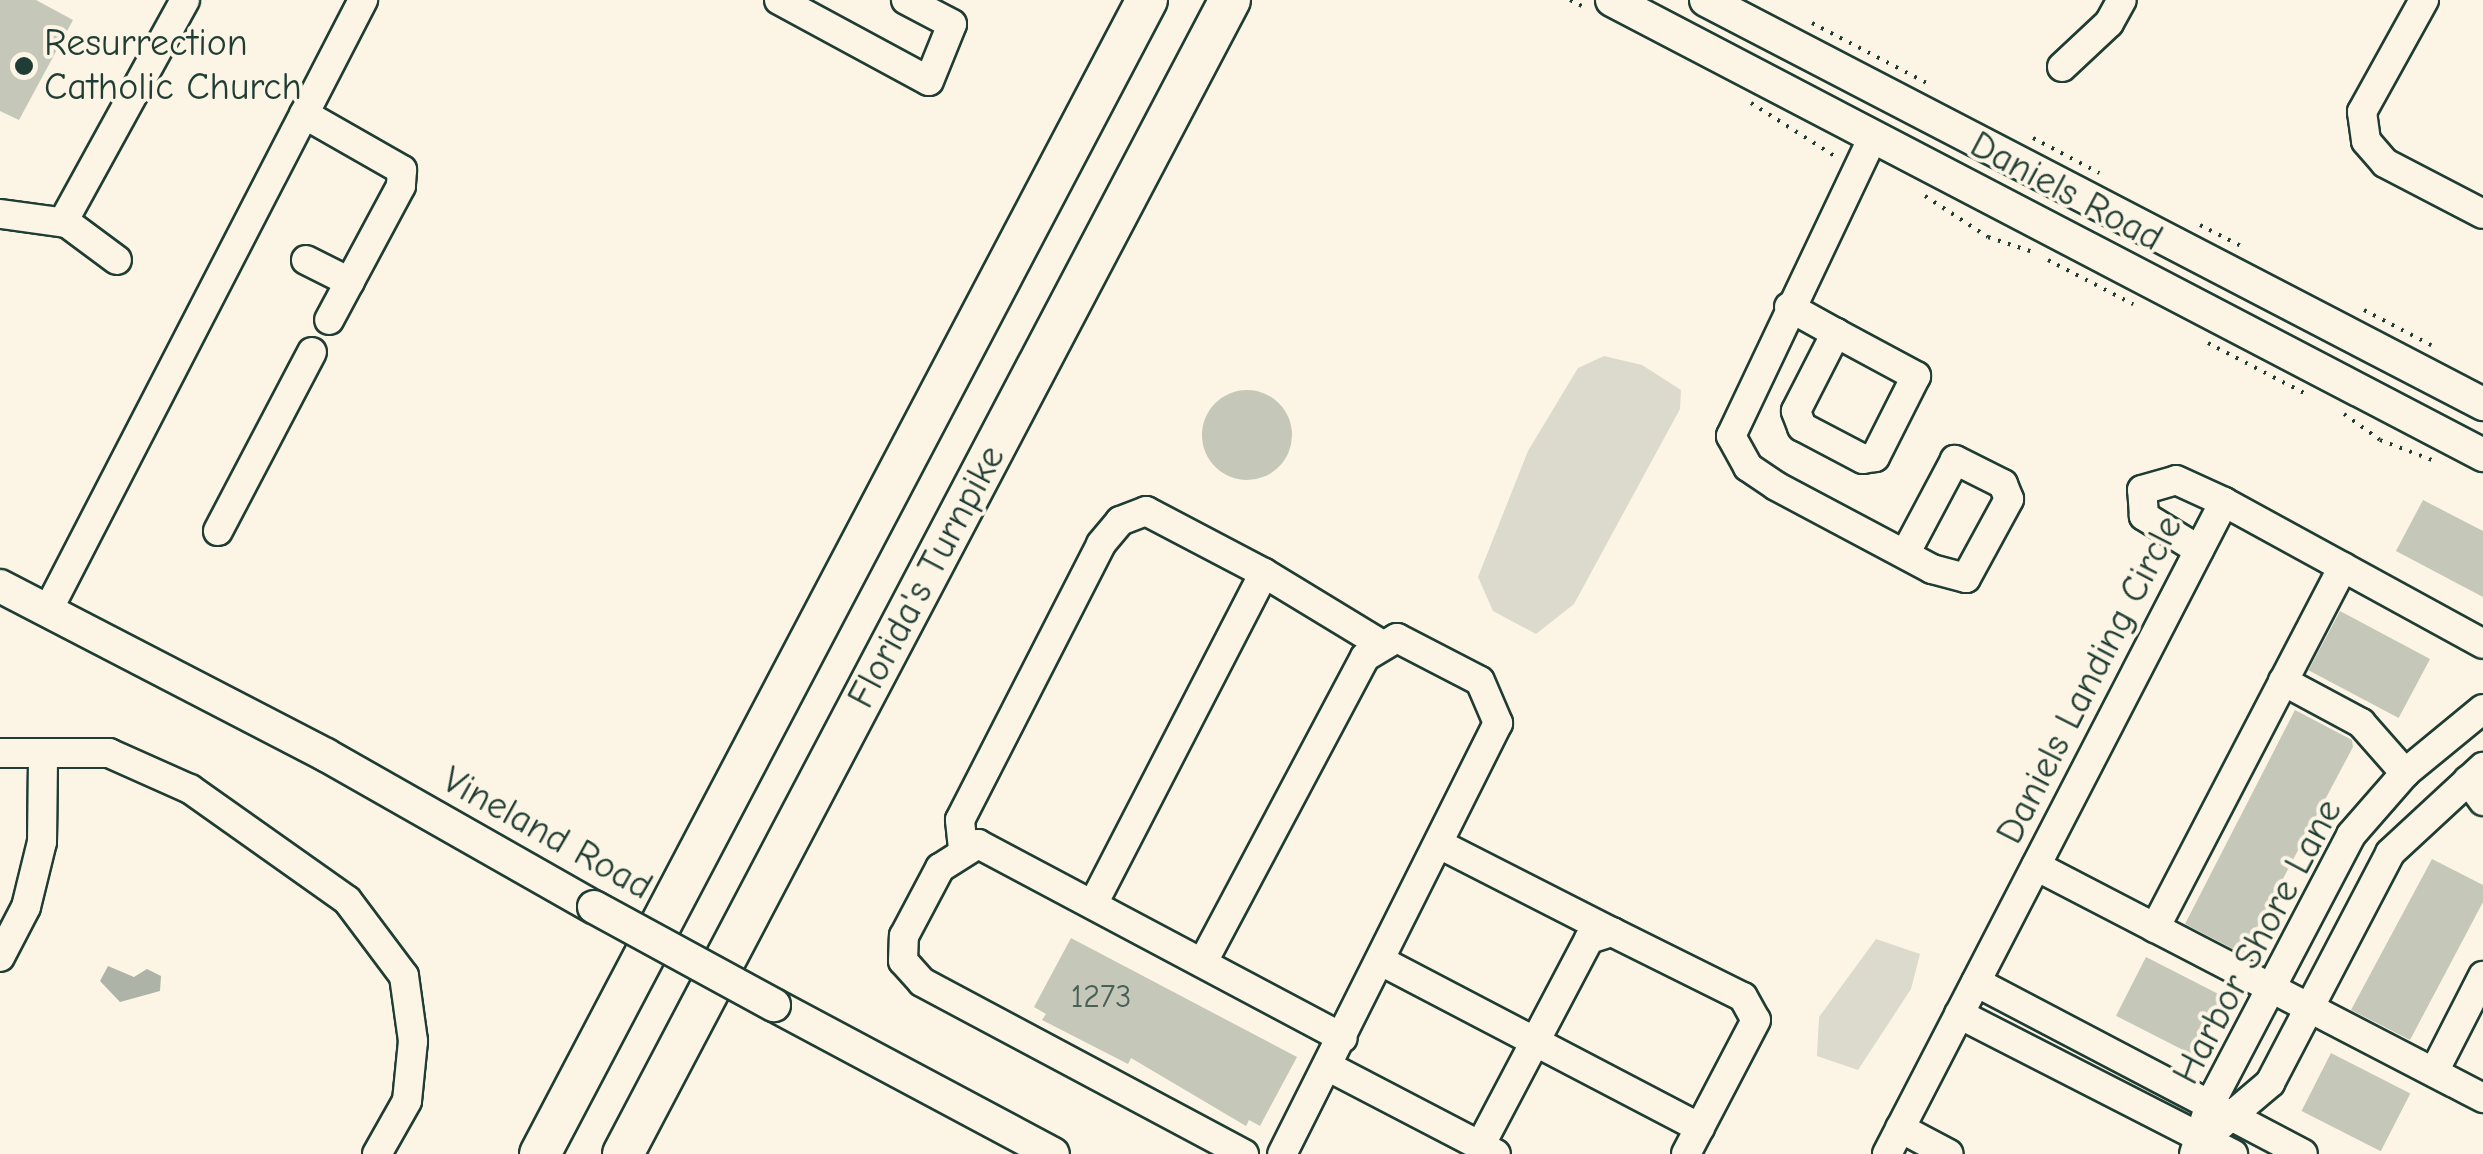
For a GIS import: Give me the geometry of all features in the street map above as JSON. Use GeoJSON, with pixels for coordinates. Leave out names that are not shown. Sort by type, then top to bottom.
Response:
{"type":"FeatureCollection","features":[{"type":"Feature","properties":{"kind":"highway","name":"Florida's Turnpike"},"geometry":{"type":"LineString","coordinates":[[540,1154],[1147,0]]}},
{"type":"Feature","properties":{"kind":"highway","name":"Florida's Turnpike"},"geometry":{"type":"LineString","coordinates":[[624,1154],[1230,0]]}},
{"type":"Feature","properties":{"kind":"main road","name":"Daniels Road"},"geometry":{"type":"LineString","coordinates":[[1612,0],[2483,454]]}},
{"type":"Feature","properties":{"kind":"main road","name":"Daniels Road"},"geometry":{"type":"LineString","coordinates":[[1706,0],[1752,10],[1950,126],[2483,404]]}},
{"type":"Feature","properties":{"kind":"main road"},"geometry":{"type":"LineString","coordinates":[[1667,30],[1729,33],[1752,10]]}},
{"type":"Feature","properties":{"kind":"main road"},"geometry":{"type":"LineString","coordinates":[[1874,136],[1894,125],[1950,126]]}},
{"type":"Feature","properties":{"kind":"main road","name":"Vineland Road"},"geometry":{"type":"LineString","coordinates":[[0,586],[326,755],[594,908],[1053,1154]]}},
{"type":"Feature","properties":{"kind":"street"},"geometry":{"type":"LineString","coordinates":[[62,222],[185,0]]}},
{"type":"Feature","properties":{"kind":"street"},"geometry":{"type":"LineString","coordinates":[[48,610],[363,0]]}},
{"type":"Feature","properties":{"kind":"street"},"geometry":{"type":"LineString","coordinates":[[779,0],[929,81],[952,24],[906,0]]}},
{"type":"Feature","properties":{"kind":"street"},"geometry":{"type":"LineString","coordinates":[[2062,67],[2109,24],[2122,0]]}},
{"type":"Feature","properties":{"kind":"street"},"geometry":{"type":"LineString","coordinates":[[2424,0],[2362,112],[2366,142],[2385,163],[2483,214]]}},
{"type":"Feature","properties":{"kind":"street"},"geometry":{"type":"LineString","coordinates":[[304,114],[402,170],[401,186],[329,320]]}},
{"type":"Feature","properties":{"kind":"street"},"geometry":{"type":"LineString","coordinates":[[1874,136],[1788,307],[1731,436],[1748,466],[1776,486],[1905,554]]}},
{"type":"Feature","properties":{"kind":"street"},"geometry":{"type":"LineString","coordinates":[[0,215],[62,222],[99,240],[118,260]]}},
{"type":"Feature","properties":{"kind":"street"},"geometry":{"type":"LineString","coordinates":[[306,260],[350,282]]}},
{"type":"Feature","properties":{"kind":"street"},"geometry":{"type":"LineString","coordinates":[[1788,307],[1916,376],[1875,457],[1863,459],[1802,427],[1796,411],[1836,333]]}},
{"type":"Feature","properties":{"kind":"street"},"geometry":{"type":"LineString","coordinates":[[218,530],[312,352]]}},
{"type":"Feature","properties":{"kind":"street"},"geometry":{"type":"LineString","coordinates":[[2199,550],[2144,516],[2142,490],[2176,480],[2224,502]]}},
{"type":"Feature","properties":{"kind":"street","name":"Daniels Landing Circle"},"geometry":{"type":"LineString","coordinates":[[1887,1154],[2224,502],[2483,644]]}},
{"type":"Feature","properties":{"kind":"street"},"geometry":{"type":"LineString","coordinates":[[964,850],[960,820],[1120,521],[1146,511],[1264,573],[1379,643]]}},
{"type":"Feature","properties":{"kind":"street"},"geometry":{"type":"LineString","coordinates":[[2155,928],[2342,567]]}},
{"type":"Feature","properties":{"kind":"street"},"geometry":{"type":"LineString","coordinates":[[1094,904],[1264,573]]}},
{"type":"Feature","properties":{"kind":"street"},"geometry":{"type":"LineString","coordinates":[[1204,960],[1379,643],[1397,638],[1480,681],[1494,700],[1498,723],[1329,1067],[1282,1154]]}},
{"type":"Feature","properties":{"kind":"street"},"geometry":{"type":"LineString","coordinates":[[2283,682],[2361,723],[2405,773]]}},
{"type":"Feature","properties":{"kind":"street","name":"Harbor Shore Lane"},"geometry":{"type":"LineString","coordinates":[[2199,1147],[2210,1104],[2351,835],[2405,773],[2483,709]]}},
{"type":"Feature","properties":{"kind":"street"},"geometry":{"type":"LineString","coordinates":[[0,753],[110,754],[190,790],[348,900],[404,976],[413,1040],[407,1101],[377,1154]]}},
{"type":"Feature","properties":{"kind":"street"},"geometry":{"type":"LineString","coordinates":[[0,957],[26,907],[42,842],[42,754]]}},
{"type":"Feature","properties":{"kind":"street","name":"Harbor Shore Lane"},"geometry":{"type":"LineString","coordinates":[[2199,1147],[2236,1118],[2270,1082],[2390,853],[2478,782]]}},
{"type":"Feature","properties":{"kind":"street"},"geometry":{"type":"LineString","coordinates":[[1244,1154],[922,982],[903,961],[904,936],[940,868],[978,844],[1204,960],[1343,1038]]}},
{"type":"Feature","properties":{"kind":"street"},"geometry":{"type":"LineString","coordinates":[[1438,844],[1742,997],[1756,1020],[1686,1154]]}},
{"type":"Feature","properties":{"kind":"street"},"geometry":{"type":"LineString","coordinates":[[2036,866],[2483,1098]]}},
{"type":"Feature","properties":{"kind":"street"},"geometry":{"type":"LineString","coordinates":[[1329,1067],[1488,1150],[1536,1040],[1589,939],[1612,932]]}},
{"type":"Feature","properties":{"kind":"street"},"geometry":{"type":"LineString","coordinates":[[1381,961],[1700,1128]]}},
{"type":"Feature","properties":{"kind":"street"},"geometry":{"type":"LineString","coordinates":[[2434,1072],[2483,976]]}},
{"type":"Feature","properties":{"kind":"street"},"geometry":{"type":"LineString","coordinates":[[1976,982],[2303,1154]]}},
{"type":"Feature","properties":{"kind":"street"},"geometry":{"type":"LineString","coordinates":[[1959,1014],[2199,1147],[2232,1154]]}},
{"type":"Feature","properties":{"kind":"street"},"geometry":{"type":"LineString","coordinates":[[1900,1128],[1949,1154]]}},
{"type":"Feature","properties":{"kind":"shaded area"},"geometry":{"type":"Polygon","coordinates":[[[1604,356],[1642,365],[1681,390],[1680,409],[1574,604],[1536,634],[1493,611],[1478,577],[1528,451],[1578,368],[1604,356]]]}},
{"type":"Feature","properties":{"kind":"shaded area"},"geometry":{"type":"Polygon","coordinates":[[[1876,939],[1920,954],[1911,989],[1858,1070],[1817,1056],[1819,1017],[1876,939]]]}},
{"type":"Feature","properties":{"kind":"shaded area"},"geometry":{"type":"Polygon","coordinates":[[[108,966],[134,977],[147,969],[161,976],[160,991],[120,1002],[100,981],[108,966]]]}},
{"type":"Feature","properties":{"kind":"building","name":"Resurrection Catholic Church"},"geometry":{"type":"Polygon","coordinates":[[[0,0],[36,0],[73,20],[19,120],[0,111],[0,0]]]}},
{"type":"Feature","properties":{"kind":"building"},"geometry":{"type":"Polygon","coordinates":[[[1247,390],[1264,393],[1279,403],[1289,418],[1289,452],[1279,467],[1264,477],[1247,480],[1230,477],[1215,467],[1205,452],[1202,435],[1205,418],[1215,403],[1230,393],[1247,390]]]}},
{"type":"Feature","properties":{"kind":"building"},"geometry":{"type":"Polygon","coordinates":[[[2423,500],[2483,531],[2483,597],[2396,551],[2423,500]]]}},
{"type":"Feature","properties":{"kind":"building"},"geometry":{"type":"Polygon","coordinates":[[[2340,611],[2430,659],[2399,718],[2309,670],[2340,611]]]}},
{"type":"Feature","properties":{"kind":"building"},"geometry":{"type":"Polygon","coordinates":[[[2295,710],[2352,740],[2353,747],[2243,954],[2185,924],[2295,710]]]}},
{"type":"Feature","properties":{"kind":"building"},"geometry":{"type":"Polygon","coordinates":[[[2432,859],[2483,885],[2483,902],[2410,1040],[2351,1010],[2432,859]]]}},
{"type":"Feature","properties":{"kind":"building"},"geometry":{"type":"Polygon","coordinates":[[[1071,938],[1297,1057],[1260,1126],[1249,1120],[1246,1126],[1131,1058],[1128,1064],[1042,1020],[1046,1014],[1034,1007],[1071,938]]]}},
{"type":"Feature","properties":{"kind":"building"},"geometry":{"type":"Polygon","coordinates":[[[2146,957],[2225,997],[2195,1056],[2116,1016],[2146,957]]]}},
{"type":"Feature","properties":{"kind":"building"},"geometry":{"type":"Polygon","coordinates":[[[2331,1053],[2410,1093],[2381,1151],[2301,1111],[2331,1053]]]}},
{"type":"Feature","properties":{"kind":"place","name":"Resurrection Catholic Church"},"geometry":{"type":"Point","coordinates":[24,66]}}]}
